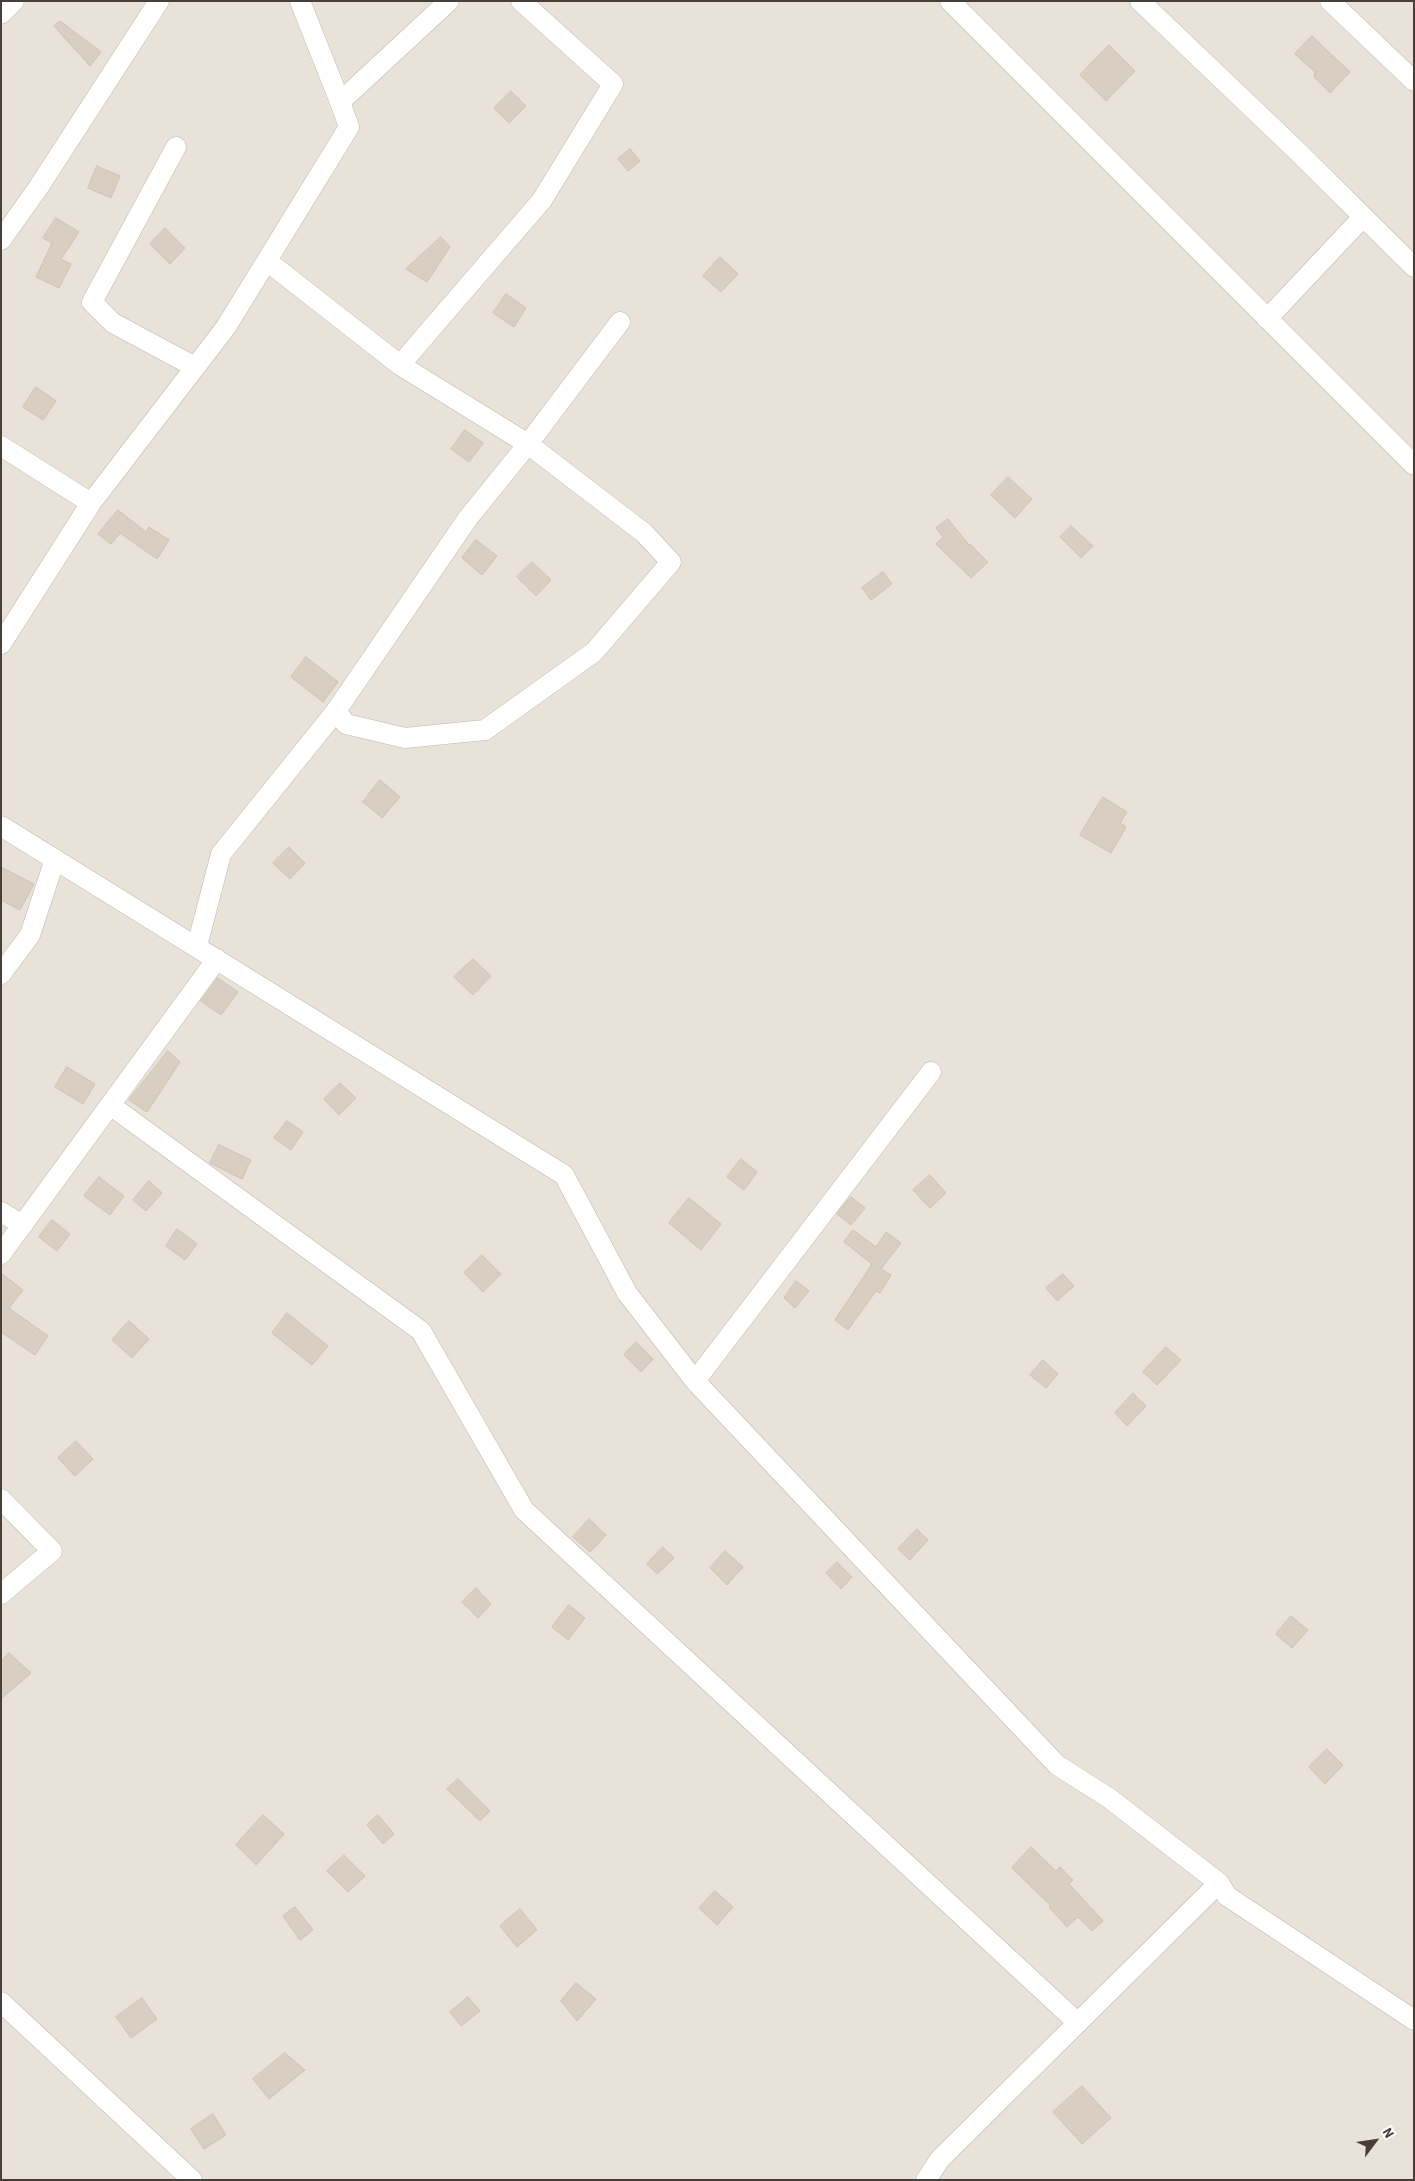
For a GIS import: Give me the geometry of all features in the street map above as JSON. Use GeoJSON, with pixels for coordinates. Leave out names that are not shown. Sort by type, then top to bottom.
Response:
{"type":"FeatureCollection","features":[{"type":"Feature","properties":{"kind":"street"},"geometry":{"type":"LineString","coordinates":[[1,14],[14,1]]}},
{"type":"Feature","properties":{"kind":"street"},"geometry":{"type":"LineString","coordinates":[[1,240],[38,188],[159,1]]}},
{"type":"Feature","properties":{"kind":"street"},"geometry":{"type":"LineString","coordinates":[[1,644],[91,502],[226,327],[350,127],[300,1]]}},
{"type":"Feature","properties":{"kind":"street"},"geometry":{"type":"LineString","coordinates":[[340,102],[449,1]]}},
{"type":"Feature","properties":{"kind":"street"},"geometry":{"type":"LineString","coordinates":[[400,365],[542,200],[613,84],[521,1]]}},
{"type":"Feature","properties":{"kind":"street"},"geometry":{"type":"LineString","coordinates":[[950,1],[1414,465]]}},
{"type":"Feature","properties":{"kind":"street"},"geometry":{"type":"LineString","coordinates":[[1140,1],[1414,267]]}},
{"type":"Feature","properties":{"kind":"street"},"geometry":{"type":"LineString","coordinates":[[1330,1],[1414,81]]}},
{"type":"Feature","properties":{"kind":"street"},"geometry":{"type":"LineString","coordinates":[[176,147],[92,302],[113,323],[195,367]]}},
{"type":"Feature","properties":{"kind":"street"},"geometry":{"type":"LineString","coordinates":[[1267,319],[1363,217]]}},
{"type":"Feature","properties":{"kind":"street"},"geometry":{"type":"LineString","coordinates":[[266,261],[400,365],[528,444],[644,533],[672,562],[594,652],[485,730],[405,738],[346,724],[336,710]]}},
{"type":"Feature","properties":{"kind":"street"},"geometry":{"type":"LineString","coordinates":[[197,946],[221,854],[336,710],[468,518],[528,444],[620,322]]}},
{"type":"Feature","properties":{"kind":"street"},"geometry":{"type":"LineString","coordinates":[[1,446],[91,502]]}},
{"type":"Feature","properties":{"kind":"street"},"geometry":{"type":"LineString","coordinates":[[1,826],[564,1175],[627,1293],[694,1381],[1057,1765],[1109,1798],[1219,1883],[1227,1896],[1414,2020]]}},
{"type":"Feature","properties":{"kind":"street"},"geometry":{"type":"LineString","coordinates":[[1,974],[30,936],[55,859]]}},
{"type":"Feature","properties":{"kind":"street"},"geometry":{"type":"LineString","coordinates":[[1,1254],[217,959]]}},
{"type":"Feature","properties":{"kind":"street"},"geometry":{"type":"LineString","coordinates":[[694,1381],[931,1072]]}},
{"type":"Feature","properties":{"kind":"street"},"geometry":{"type":"LineString","coordinates":[[110,1105],[421,1330],[524,1510],[1078,2023]]}},
{"type":"Feature","properties":{"kind":"street"},"geometry":{"type":"LineString","coordinates":[[1,1212],[23,1225]]}},
{"type":"Feature","properties":{"kind":"street"},"geometry":{"type":"LineString","coordinates":[[1,1499],[52,1551],[1,1594]]}},
{"type":"Feature","properties":{"kind":"street"},"geometry":{"type":"LineString","coordinates":[[926,2180],[940,2159],[1219,1883]]}},
{"type":"Feature","properties":{"kind":"street"},"geometry":{"type":"LineString","coordinates":[[1,2002],[192,2180]]}},
{"type":"Feature","properties":{"kind":"shaded area"},"geometry":{"type":"Polygon","coordinates":[[[1,1],[1414,1],[1414,2180],[1,2180],[1,1]]]}},
{"type":"Feature","properties":{"kind":"building"},"geometry":{"type":"Polygon","coordinates":[[[60,21],[101,52],[90,66],[54,26],[60,21]]]}},
{"type":"Feature","properties":{"kind":"building"},"geometry":{"type":"Polygon","coordinates":[[[1312,36],[1350,72],[1330,93],[1314,77],[1315,72],[1295,54],[1312,36]]]}},
{"type":"Feature","properties":{"kind":"building"},"geometry":{"type":"Polygon","coordinates":[[[1109,45],[1135,71],[1106,101],[1080,75],[1109,45]]]}},
{"type":"Feature","properties":{"kind":"building"},"geometry":{"type":"Polygon","coordinates":[[[511,91],[526,106],[509,123],[494,108],[511,91]]]}},
{"type":"Feature","properties":{"kind":"building"},"geometry":{"type":"Polygon","coordinates":[[[630,149],[640,161],[628,171],[618,159],[630,149]]]}},
{"type":"Feature","properties":{"kind":"building"},"geometry":{"type":"Polygon","coordinates":[[[97,166],[120,176],[111,198],[88,188],[97,166]]]}},
{"type":"Feature","properties":{"kind":"building"},"geometry":{"type":"Polygon","coordinates":[[[56,218],[79,232],[61,259],[71,264],[59,288],[36,277],[52,243],[43,238],[56,218]]]}},
{"type":"Feature","properties":{"kind":"building"},"geometry":{"type":"Polygon","coordinates":[[[165,228],[185,248],[170,264],[150,244],[165,228]]]}},
{"type":"Feature","properties":{"kind":"building"},"geometry":{"type":"Polygon","coordinates":[[[441,237],[450,247],[427,282],[406,269],[441,237]]]}},
{"type":"Feature","properties":{"kind":"building"},"geometry":{"type":"Polygon","coordinates":[[[720,257],[738,274],[721,292],[703,276],[720,257]]]}},
{"type":"Feature","properties":{"kind":"building"},"geometry":{"type":"Polygon","coordinates":[[[506,294],[526,308],[514,327],[493,313],[506,294]]]}},
{"type":"Feature","properties":{"kind":"building"},"geometry":{"type":"Polygon","coordinates":[[[36,387],[56,401],[43,420],[23,407],[36,387]]]}},
{"type":"Feature","properties":{"kind":"building"},"geometry":{"type":"Polygon","coordinates":[[[465,430],[483,443],[469,462],[451,449],[465,430]]]}},
{"type":"Feature","properties":{"kind":"building"},"geometry":{"type":"Polygon","coordinates":[[[1008,477],[1032,499],[1015,518],[991,495],[1008,477]]]}},
{"type":"Feature","properties":{"kind":"building"},"geometry":{"type":"Polygon","coordinates":[[[118,510],[146,532],[149,527],[169,540],[157,559],[120,533],[111,544],[98,534],[118,510]]]}},
{"type":"Feature","properties":{"kind":"building"},"geometry":{"type":"Polygon","coordinates":[[[948,519],[969,545],[988,562],[971,578],[936,544],[943,537],[936,528],[948,519]]]}},
{"type":"Feature","properties":{"kind":"building"},"geometry":{"type":"Polygon","coordinates":[[[1071,526],[1093,546],[1081,558],[1060,537],[1071,526]]]}},
{"type":"Feature","properties":{"kind":"building"},"geometry":{"type":"Polygon","coordinates":[[[476,540],[497,556],[482,575],[462,558],[476,540]]]}},
{"type":"Feature","properties":{"kind":"building"},"geometry":{"type":"Polygon","coordinates":[[[532,562],[551,580],[536,596],[517,577],[532,562]]]}},
{"type":"Feature","properties":{"kind":"building"},"geometry":{"type":"Polygon","coordinates":[[[883,572],[892,584],[871,600],[862,588],[883,572]]]}},
{"type":"Feature","properties":{"kind":"building"},"geometry":{"type":"Polygon","coordinates":[[[306,657],[338,682],[323,702],[291,677],[306,657]]]}},
{"type":"Feature","properties":{"kind":"building"},"geometry":{"type":"Polygon","coordinates":[[[380,780],[400,797],[382,818],[363,802],[380,780]]]}},
{"type":"Feature","properties":{"kind":"building"},"geometry":{"type":"Polygon","coordinates":[[[1103,797],[1127,812],[1120,823],[1126,827],[1111,853],[1080,835],[1103,797]]]}},
{"type":"Feature","properties":{"kind":"building"},"geometry":{"type":"Polygon","coordinates":[[[289,847],[305,863],[290,879],[273,863],[289,847]]]}},
{"type":"Feature","properties":{"kind":"building"},"geometry":{"type":"Polygon","coordinates":[[[1,867],[34,884],[20,910],[1,900],[1,867]]]}},
{"type":"Feature","properties":{"kind":"building"},"geometry":{"type":"Polygon","coordinates":[[[473,959],[491,976],[473,995],[454,977],[473,959]]]}},
{"type":"Feature","properties":{"kind":"building"},"geometry":{"type":"Polygon","coordinates":[[[218,978],[238,992],[221,1015],[201,1001],[218,978]]]}},
{"type":"Feature","properties":{"kind":"building"},"geometry":{"type":"Polygon","coordinates":[[[168,1051],[180,1062],[147,1112],[129,1100],[168,1051]]]}},
{"type":"Feature","properties":{"kind":"building"},"geometry":{"type":"Polygon","coordinates":[[[67,1067],[95,1084],[83,1104],[55,1087],[67,1067]]]}},
{"type":"Feature","properties":{"kind":"building"},"geometry":{"type":"Polygon","coordinates":[[[340,1083],[356,1098],[339,1115],[324,1099],[340,1083]]]}},
{"type":"Feature","properties":{"kind":"building"},"geometry":{"type":"Polygon","coordinates":[[[287,1121],[303,1132],[291,1150],[274,1138],[287,1121]]]}},
{"type":"Feature","properties":{"kind":"building"},"geometry":{"type":"Polygon","coordinates":[[[219,1145],[251,1160],[242,1179],[210,1163],[219,1145]]]}},
{"type":"Feature","properties":{"kind":"building"},"geometry":{"type":"Polygon","coordinates":[[[741,1159],[757,1172],[744,1190],[727,1177],[741,1159]]]}},
{"type":"Feature","properties":{"kind":"building"},"geometry":{"type":"Polygon","coordinates":[[[930,1175],[946,1193],[930,1208],[913,1190],[930,1175]]]}},
{"type":"Feature","properties":{"kind":"building"},"geometry":{"type":"Polygon","coordinates":[[[99,1177],[124,1196],[110,1215],[84,1196],[99,1177]]]}},
{"type":"Feature","properties":{"kind":"building"},"geometry":{"type":"Polygon","coordinates":[[[149,1181],[162,1193],[146,1211],[133,1200],[149,1181]]]}},
{"type":"Feature","properties":{"kind":"building"},"geometry":{"type":"Polygon","coordinates":[[[851,1197],[865,1208],[851,1225],[837,1214],[851,1197]]]}},
{"type":"Feature","properties":{"kind":"building"},"geometry":{"type":"Polygon","coordinates":[[[689,1198],[721,1224],[701,1250],[669,1223],[689,1198]]]}},
{"type":"Feature","properties":{"kind":"building"},"geometry":{"type":"Polygon","coordinates":[[[52,1220],[70,1234],[57,1251],[39,1237],[52,1220]]]}},
{"type":"Feature","properties":{"kind":"building"},"geometry":{"type":"Polygon","coordinates":[[[177,1229],[197,1244],[185,1260],[166,1246],[177,1229]]]}},
{"type":"Feature","properties":{"kind":"building"},"geometry":{"type":"Polygon","coordinates":[[[853,1230],[876,1247],[886,1232],[901,1243],[881,1269],[891,1275],[880,1293],[876,1291],[848,1330],[835,1320],[872,1264],[844,1242],[853,1230]]]}},
{"type":"Feature","properties":{"kind":"building"},"geometry":{"type":"Polygon","coordinates":[[[482,1255],[501,1274],[483,1292],[464,1273],[482,1255]]]}},
{"type":"Feature","properties":{"kind":"building"},"geometry":{"type":"Polygon","coordinates":[[[1,1273],[23,1290],[9,1308],[48,1336],[35,1355],[1,1332],[1,1273]]]}},
{"type":"Feature","properties":{"kind":"building"},"geometry":{"type":"Polygon","coordinates":[[[1063,1274],[1074,1286],[1057,1301],[1046,1288],[1063,1274]]]}},
{"type":"Feature","properties":{"kind":"building"},"geometry":{"type":"Polygon","coordinates":[[[796,1281],[809,1291],[795,1308],[784,1298],[796,1281]]]}},
{"type":"Feature","properties":{"kind":"building"},"geometry":{"type":"Polygon","coordinates":[[[287,1313],[328,1346],[312,1365],[272,1333],[287,1313]]]}},
{"type":"Feature","properties":{"kind":"building"},"geometry":{"type":"Polygon","coordinates":[[[129,1321],[149,1339],[132,1358],[112,1340],[129,1321]]]}},
{"type":"Feature","properties":{"kind":"building"},"geometry":{"type":"Polygon","coordinates":[[[636,1342],[653,1359],[641,1372],[624,1355],[636,1342]]]}},
{"type":"Feature","properties":{"kind":"building"},"geometry":{"type":"Polygon","coordinates":[[[1166,1347],[1181,1360],[1157,1385],[1143,1372],[1166,1347]]]}},
{"type":"Feature","properties":{"kind":"building"},"geometry":{"type":"Polygon","coordinates":[[[1043,1360],[1058,1374],[1046,1388],[1030,1375],[1043,1360]]]}},
{"type":"Feature","properties":{"kind":"building"},"geometry":{"type":"Polygon","coordinates":[[[1133,1393],[1146,1406],[1127,1426],[1115,1413],[1133,1393]]]}},
{"type":"Feature","properties":{"kind":"building"},"geometry":{"type":"Polygon","coordinates":[[[76,1441],[93,1459],[75,1476],[58,1458],[76,1441]]]}},
{"type":"Feature","properties":{"kind":"building"},"geometry":{"type":"Polygon","coordinates":[[[589,1519],[606,1535],[590,1552],[573,1537],[589,1519]]]}},
{"type":"Feature","properties":{"kind":"building"},"geometry":{"type":"Polygon","coordinates":[[[917,1529],[928,1540],[910,1560],[898,1549],[917,1529]]]}},
{"type":"Feature","properties":{"kind":"building"},"geometry":{"type":"Polygon","coordinates":[[[663,1547],[674,1558],[657,1574],[647,1564],[663,1547]]]}},
{"type":"Feature","properties":{"kind":"building"},"geometry":{"type":"Polygon","coordinates":[[[725,1551],[743,1567],[727,1585],[710,1568],[725,1551]]]}},
{"type":"Feature","properties":{"kind":"building"},"geometry":{"type":"Polygon","coordinates":[[[837,1562],[852,1577],[841,1589],[826,1573],[837,1562]]]}},
{"type":"Feature","properties":{"kind":"building"},"geometry":{"type":"Polygon","coordinates":[[[476,1588],[491,1604],[478,1618],[462,1602],[476,1588]]]}},
{"type":"Feature","properties":{"kind":"building"},"geometry":{"type":"Polygon","coordinates":[[[569,1605],[585,1618],[568,1640],[552,1627],[569,1605]]]}},
{"type":"Feature","properties":{"kind":"building"},"geometry":{"type":"Polygon","coordinates":[[[1291,1616],[1308,1630],[1292,1648],[1276,1634],[1291,1616]]]}},
{"type":"Feature","properties":{"kind":"building"},"geometry":{"type":"Polygon","coordinates":[[[9,1653],[31,1673],[1,1699],[1,1662],[9,1653]]]}},
{"type":"Feature","properties":{"kind":"building"},"geometry":{"type":"Polygon","coordinates":[[[1327,1749],[1343,1765],[1325,1784],[1309,1767],[1327,1749]]]}},
{"type":"Feature","properties":{"kind":"building"},"geometry":{"type":"Polygon","coordinates":[[[458,1779],[490,1811],[480,1821],[447,1789],[458,1779]]]}},
{"type":"Feature","properties":{"kind":"building"},"geometry":{"type":"Polygon","coordinates":[[[263,1815],[284,1834],[256,1865],[236,1845],[263,1815]]]}},
{"type":"Feature","properties":{"kind":"building"},"geometry":{"type":"Polygon","coordinates":[[[378,1815],[394,1834],[383,1844],[367,1825],[378,1815]]]}},
{"type":"Feature","properties":{"kind":"building"},"geometry":{"type":"Polygon","coordinates":[[[1031,1847],[1056,1871],[1060,1867],[1073,1880],[1069,1884],[1103,1921],[1092,1931],[1078,1917],[1067,1927],[1049,1907],[1051,1906],[1012,1868],[1031,1847]]]}},
{"type":"Feature","properties":{"kind":"building"},"geometry":{"type":"Polygon","coordinates":[[[344,1855],[365,1876],[348,1892],[327,1871],[344,1855]]]}},
{"type":"Feature","properties":{"kind":"building"},"geometry":{"type":"Polygon","coordinates":[[[715,1891],[733,1907],[717,1925],[699,1908],[715,1891]]]}},
{"type":"Feature","properties":{"kind":"building"},"geometry":{"type":"Polygon","coordinates":[[[295,1907],[313,1930],[300,1940],[283,1916],[295,1907]]]}},
{"type":"Feature","properties":{"kind":"building"},"geometry":{"type":"Polygon","coordinates":[[[520,1909],[537,1930],[517,1947],[500,1926],[520,1909]]]}},
{"type":"Feature","properties":{"kind":"building"},"geometry":{"type":"Polygon","coordinates":[[[576,1983],[596,1999],[577,2021],[561,2001],[576,1983]]]}},
{"type":"Feature","properties":{"kind":"building"},"geometry":{"type":"Polygon","coordinates":[[[468,1997],[480,2011],[461,2026],[450,2012],[468,1997]]]}},
{"type":"Feature","properties":{"kind":"building"},"geometry":{"type":"Polygon","coordinates":[[[142,1998],[157,2019],[131,2038],[116,2017],[142,1998]]]}},
{"type":"Feature","properties":{"kind":"building"},"geometry":{"type":"Polygon","coordinates":[[[285,2053],[305,2070],[269,2099],[253,2079],[285,2053]]]}},
{"type":"Feature","properties":{"kind":"building"},"geometry":{"type":"Polygon","coordinates":[[[1082,2086],[1111,2118],[1082,2144],[1053,2112],[1082,2086]]]}},
{"type":"Feature","properties":{"kind":"building"},"geometry":{"type":"Polygon","coordinates":[[[213,2114],[226,2135],[204,2149],[191,2129],[213,2114]]]}}]}
